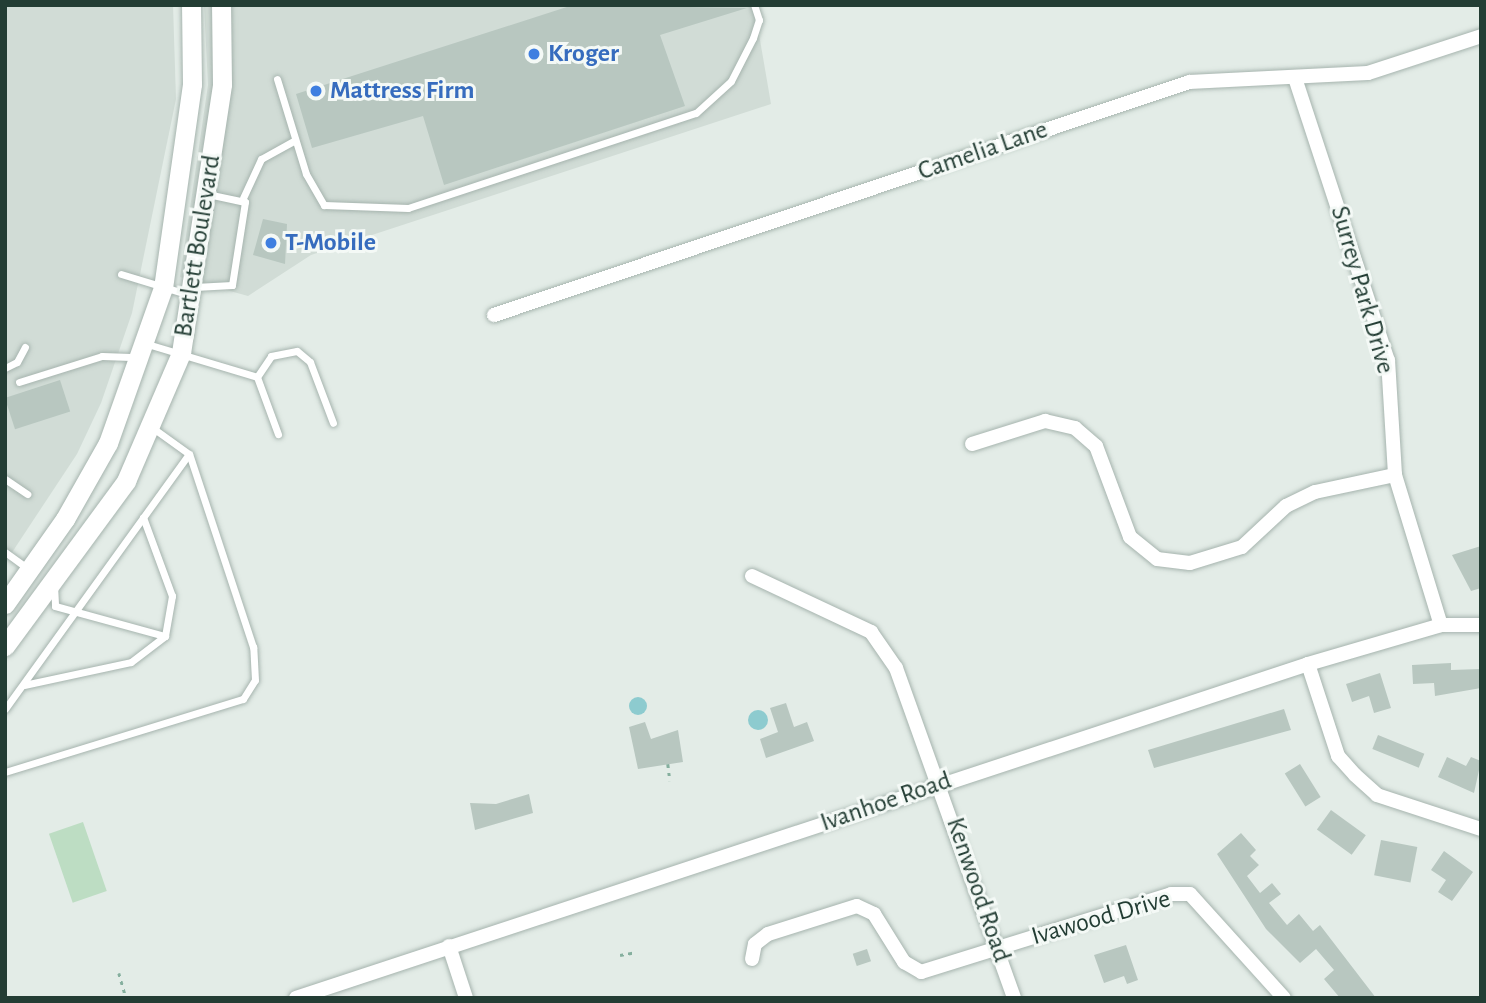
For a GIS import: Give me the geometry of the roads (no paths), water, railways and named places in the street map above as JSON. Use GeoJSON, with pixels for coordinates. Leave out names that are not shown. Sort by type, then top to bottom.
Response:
{"type":"FeatureCollection","features":[{"type":"Feature","properties":{"kind":"main road","name":"Bartlett Boulevard"},"geometry":{"type":"LineString","coordinates":[[5,604],[30,570],[108,443],[163,288],[192,84],[191,5]]}},
{"type":"Feature","properties":{"kind":"main road","name":"Bartlett Boulevard"},"geometry":{"type":"LineString","coordinates":[[5,646],[54,584],[126,481],[180,355],[194,292],[222,84],[221,5]]}},
{"type":"Feature","properties":{"kind":"main road"},"geometry":{"type":"LineString","coordinates":[[30,570],[54,584]]}},
{"type":"Feature","properties":{"kind":"street","name":"Camelia Lane"},"geometry":{"type":"LineString","coordinates":[[494,315],[1189,82],[1296,81],[1368,73],[1481,36]]}},
{"type":"Feature","properties":{"kind":"street","name":"Surrey Park Drive"},"geometry":{"type":"LineString","coordinates":[[1296,81],[1388,360],[1395,475],[1441,625]]}},
{"type":"Feature","properties":{"kind":"street"},"geometry":{"type":"LineString","coordinates":[[972,444],[1045,421],[1075,428],[1096,446],[1130,537],[1157,559],[1190,563],[1242,547],[1286,506],[1315,492],[1395,475]]}},
{"type":"Feature","properties":{"kind":"street","name":"Kenwood Road"},"geometry":{"type":"LineString","coordinates":[[752,576],[871,632],[896,668],[940,783],[1014,998]]}},
{"type":"Feature","properties":{"kind":"street","name":"Ivanhoe Road"},"geometry":{"type":"LineString","coordinates":[[296,998],[940,783],[1308,664],[1441,625],[1481,625]]}},
{"type":"Feature","properties":{"kind":"street"},"geometry":{"type":"LineString","coordinates":[[1308,664],[1338,756],[1355,775],[1377,795],[1481,829]]}},
{"type":"Feature","properties":{"kind":"street","name":"Ivawood Drive"},"geometry":{"type":"LineString","coordinates":[[998,949],[1171,894],[1189,894],[1284,998]]}},
{"type":"Feature","properties":{"kind":"street"},"geometry":{"type":"LineString","coordinates":[[752,959],[755,944],[768,934],[857,906],[874,914],[915,970],[998,949]]}},
{"type":"Feature","properties":{"kind":"street"},"geometry":{"type":"LineString","coordinates":[[449,946],[466,998]]}},
{"type":"Feature","properties":{"kind":"lane"},"geometry":{"type":"LineString","coordinates":[[277,79],[294,141],[324,205],[408,208],[696,113],[731,81],[759,20],[754,5]]}},
{"type":"Feature","properties":{"kind":"lane"},"geometry":{"type":"LineString","coordinates":[[121,274],[163,288],[194,292],[232,285],[243,198],[261,159],[294,141]]}},
{"type":"Feature","properties":{"kind":"lane"},"geometry":{"type":"LineString","coordinates":[[207,194],[243,198]]}},
{"type":"Feature","properties":{"kind":"lane"},"geometry":{"type":"LineString","coordinates":[[5,368],[25,347]]}},
{"type":"Feature","properties":{"kind":"lane"},"geometry":{"type":"LineString","coordinates":[[19,382],[102,356],[141,350],[180,355],[257,377]]}},
{"type":"Feature","properties":{"kind":"lane"},"geometry":{"type":"LineString","coordinates":[[257,377],[271,356],[297,351],[310,362],[333,423]]}},
{"type":"Feature","properties":{"kind":"lane"},"geometry":{"type":"LineString","coordinates":[[257,377],[278,434]]}},
{"type":"Feature","properties":{"kind":"lane"},"geometry":{"type":"LineString","coordinates":[[5,772],[243,699],[255,680],[253,648],[190,454],[150,425]]}},
{"type":"Feature","properties":{"kind":"lane"},"geometry":{"type":"LineString","coordinates":[[5,709],[190,454]]}},
{"type":"Feature","properties":{"kind":"lane"},"geometry":{"type":"LineString","coordinates":[[5,478],[27,494]]}},
{"type":"Feature","properties":{"kind":"lane"},"geometry":{"type":"LineString","coordinates":[[23,685],[131,662],[165,636],[172,596],[143,517]]}},
{"type":"Feature","properties":{"kind":"lane"},"geometry":{"type":"LineString","coordinates":[[5,552],[30,570]]}},
{"type":"Feature","properties":{"kind":"lane"},"geometry":{"type":"LineString","coordinates":[[54,584],[55,606],[165,636]]}},
{"type":"Feature","properties":{"kind":"water"},"geometry":{"type":"Polygon","coordinates":[[[638,697],[644,700],[647,706],[644,712],[638,715],[632,712],[629,706],[632,700],[638,697]]]}},
{"type":"Feature","properties":{"kind":"water"},"geometry":{"type":"Polygon","coordinates":[[[758,710],[765,713],[768,720],[765,727],[758,730],[751,727],[748,720],[751,713],[758,710]]]}},
{"type":"Feature","properties":{"kind":"place","name":"Kroger"},"geometry":{"type":"Point","coordinates":[534,54]}},
{"type":"Feature","properties":{"kind":"place","name":"Mattress Firm"},"geometry":{"type":"Point","coordinates":[316,91]}},
{"type":"Feature","properties":{"kind":"place","name":"T-Mobile"},"geometry":{"type":"Point","coordinates":[271,243]}}]}
